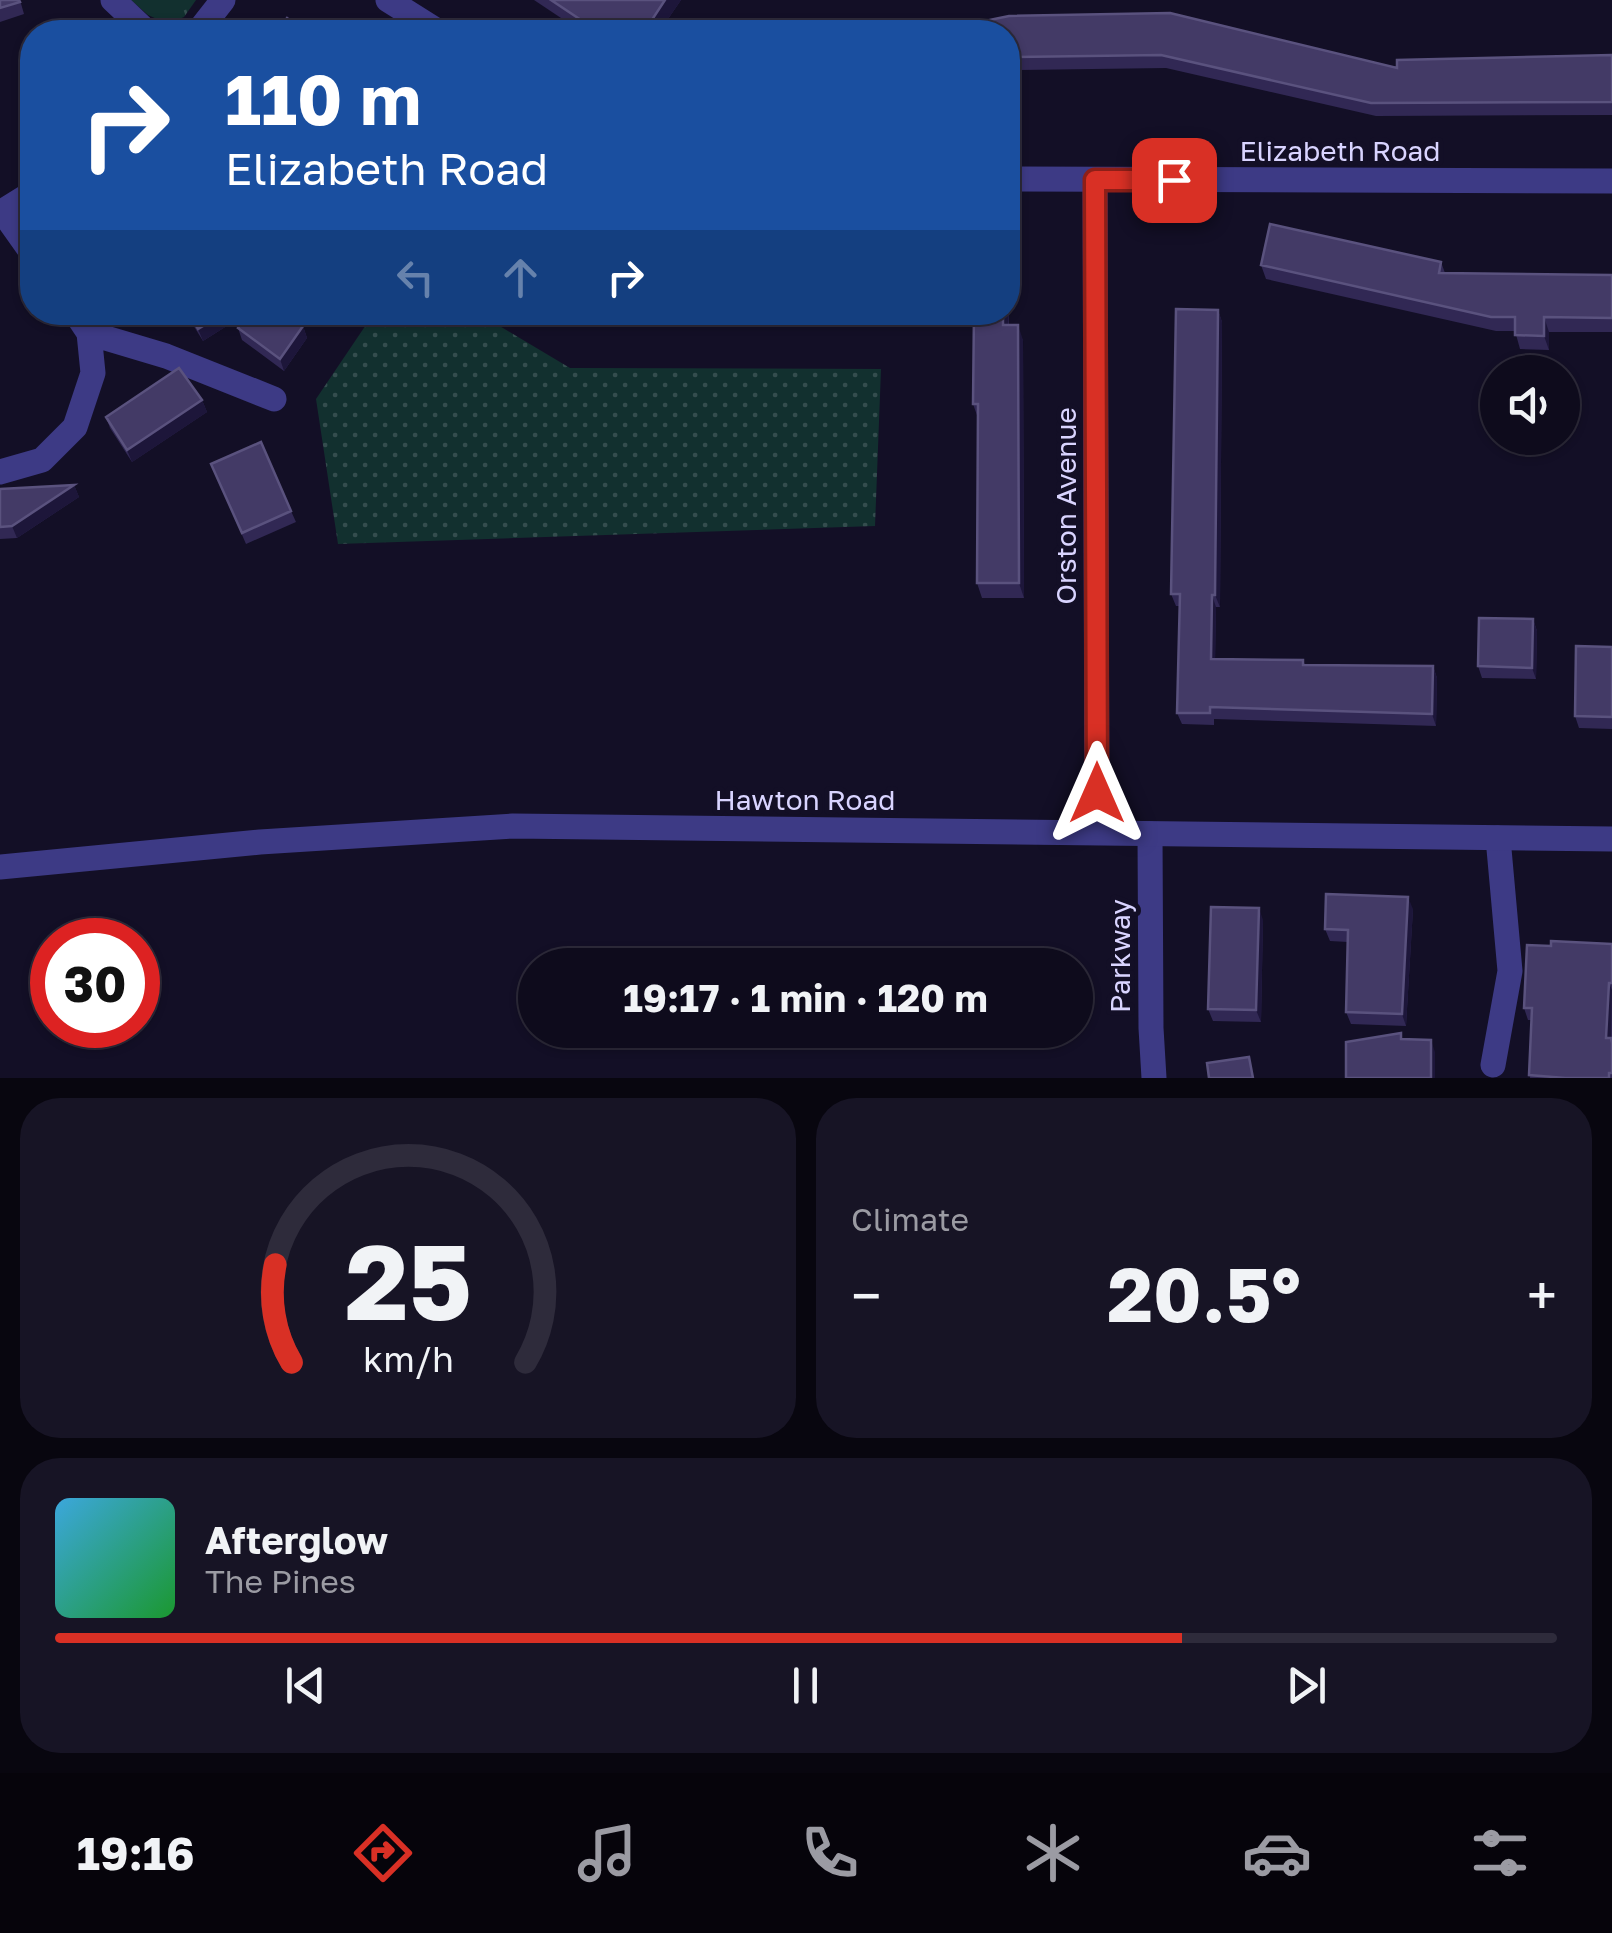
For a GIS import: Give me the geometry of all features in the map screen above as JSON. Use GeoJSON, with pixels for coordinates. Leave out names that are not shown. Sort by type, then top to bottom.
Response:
{"type":"FeatureCollection","features":[{"type":"Feature","properties":{"kind":"street"},"geometry":{"type":"LineString","coordinates":[[113,0],[134,20]]}},
{"type":"Feature","properties":{"kind":"street"},"geometry":{"type":"LineString","coordinates":[[207,20],[223,0]]}},
{"type":"Feature","properties":{"kind":"street"},"geometry":{"type":"LineString","coordinates":[[388,0],[420,20]]}},
{"type":"Feature","properties":{"kind":"street","name":"Elizabeth Road"},"geometry":{"type":"LineString","coordinates":[[1020,178],[1612,181]]}},
{"type":"Feature","properties":{"kind":"street","name":"Orston Avenue"},"geometry":{"type":"LineString","coordinates":[[1095,180],[1098,832]]}},
{"type":"Feature","properties":{"kind":"street"},"geometry":{"type":"LineString","coordinates":[[2,213],[20,237]]}},
{"type":"Feature","properties":{"kind":"street"},"geometry":{"type":"LineString","coordinates":[[0,472],[42,460],[75,427],[94,372],[82,325]]}},
{"type":"Feature","properties":{"kind":"street"},"geometry":{"type":"LineString","coordinates":[[87,325],[274,400]]}},
{"type":"Feature","properties":{"kind":"street","name":"Hawton Road"},"geometry":{"type":"LineString","coordinates":[[0,867],[260,842],[513,826],[1612,840]]}},
{"type":"Feature","properties":{"kind":"street","name":"Parkway"},"geometry":{"type":"LineString","coordinates":[[1150,834],[1150,1028],[1154,1078]]}},
{"type":"Feature","properties":{"kind":"street"},"geometry":{"type":"LineString","coordinates":[[1493,1065],[1510,971],[1498,838]]}},
{"type":"Feature","properties":{"kind":"green space"},"geometry":{"type":"Polygon","coordinates":[[[131,0],[196,0],[177,20],[159,20],[131,0]]]}},
{"type":"Feature","properties":{"kind":"green space"},"geometry":{"type":"Polygon","coordinates":[[[366,325],[498,325],[570,368],[881,369],[875,526],[338,544],[316,399],[366,325]]]}},
{"type":"Feature","properties":{"kind":"building"},"geometry":{"type":"Polygon","coordinates":[[[0,0],[19,0],[20,2],[0,8],[0,0]]]}},
{"type":"Feature","properties":{"kind":"building"},"geometry":{"type":"Polygon","coordinates":[[[551,0],[665,0],[652,20],[581,20],[551,0]]]}},
{"type":"Feature","properties":{"kind":"building"},"geometry":{"type":"Polygon","coordinates":[[[1170,13],[1397,68],[1397,60],[1612,55],[1612,102],[1371,103],[1161,55],[1020,57],[1020,20],[990,20],[1009,16],[1170,13]]]}},
{"type":"Feature","properties":{"kind":"building"},"geometry":{"type":"Polygon","coordinates":[[[1270,224],[1441,262],[1439,273],[1612,275],[1612,318],[1544,317],[1544,336],[1515,335],[1515,317],[1491,317],[1261,265],[1270,224]]]}},
{"type":"Feature","properties":{"kind":"building"},"geometry":{"type":"Polygon","coordinates":[[[1176,309],[1218,310],[1211,659],[1303,660],[1303,665],[1433,666],[1432,714],[1210,707],[1210,713],[1177,713],[1180,594],[1171,594],[1176,309]]]}},
{"type":"Feature","properties":{"kind":"building"},"geometry":{"type":"Polygon","coordinates":[[[240,325],[303,326],[280,359],[238,328],[240,325]]]}},
{"type":"Feature","properties":{"kind":"building"},"geometry":{"type":"Polygon","coordinates":[[[974,325],[1018,325],[1019,583],[977,583],[978,404],[973,404],[974,325]]]}},
{"type":"Feature","properties":{"kind":"building"},"geometry":{"type":"Polygon","coordinates":[[[179,368],[202,400],[127,450],[106,417],[179,368]]]}},
{"type":"Feature","properties":{"kind":"building"},"geometry":{"type":"Polygon","coordinates":[[[261,442],[291,511],[242,533],[211,464],[261,442]]]}},
{"type":"Feature","properties":{"kind":"building"},"geometry":{"type":"Polygon","coordinates":[[[74,485],[12,526],[0,527],[0,489],[74,485]]]}},
{"type":"Feature","properties":{"kind":"building"},"geometry":{"type":"Polygon","coordinates":[[[1479,618],[1533,619],[1532,668],[1478,666],[1479,618]]]}},
{"type":"Feature","properties":{"kind":"building"},"geometry":{"type":"Polygon","coordinates":[[[1576,646],[1612,647],[1612,717],[1575,716],[1576,646]]]}},
{"type":"Feature","properties":{"kind":"building"},"geometry":{"type":"Polygon","coordinates":[[[1326,894],[1408,897],[1402,1014],[1346,1012],[1348,930],[1325,929],[1326,894]]]}},
{"type":"Feature","properties":{"kind":"building"},"geometry":{"type":"Polygon","coordinates":[[[1211,907],[1259,908],[1256,1010],[1208,1009],[1211,907]]]}},
{"type":"Feature","properties":{"kind":"building"},"geometry":{"type":"Polygon","coordinates":[[[1551,941],[1612,944],[1606,1038],[1611,1038],[1612,1043],[1609,1078],[1529,1075],[1532,1008],[1524,1008],[1527,945],[1551,946],[1551,941]]]}},
{"type":"Feature","properties":{"kind":"building"},"geometry":{"type":"Polygon","coordinates":[[[1401,1033],[1401,1039],[1431,1040],[1431,1078],[1346,1078],[1346,1042],[1401,1033]]]}},
{"type":"Feature","properties":{"kind":"building"},"geometry":{"type":"Polygon","coordinates":[[[1249,1057],[1253,1078],[1209,1078],[1207,1063],[1249,1057]]]}},
{"type":"Feature","properties":{"kind":"route"},"geometry":{"type":"LineString","coordinates":[[1097,793],[1095,180],[1174,180]]}}]}
